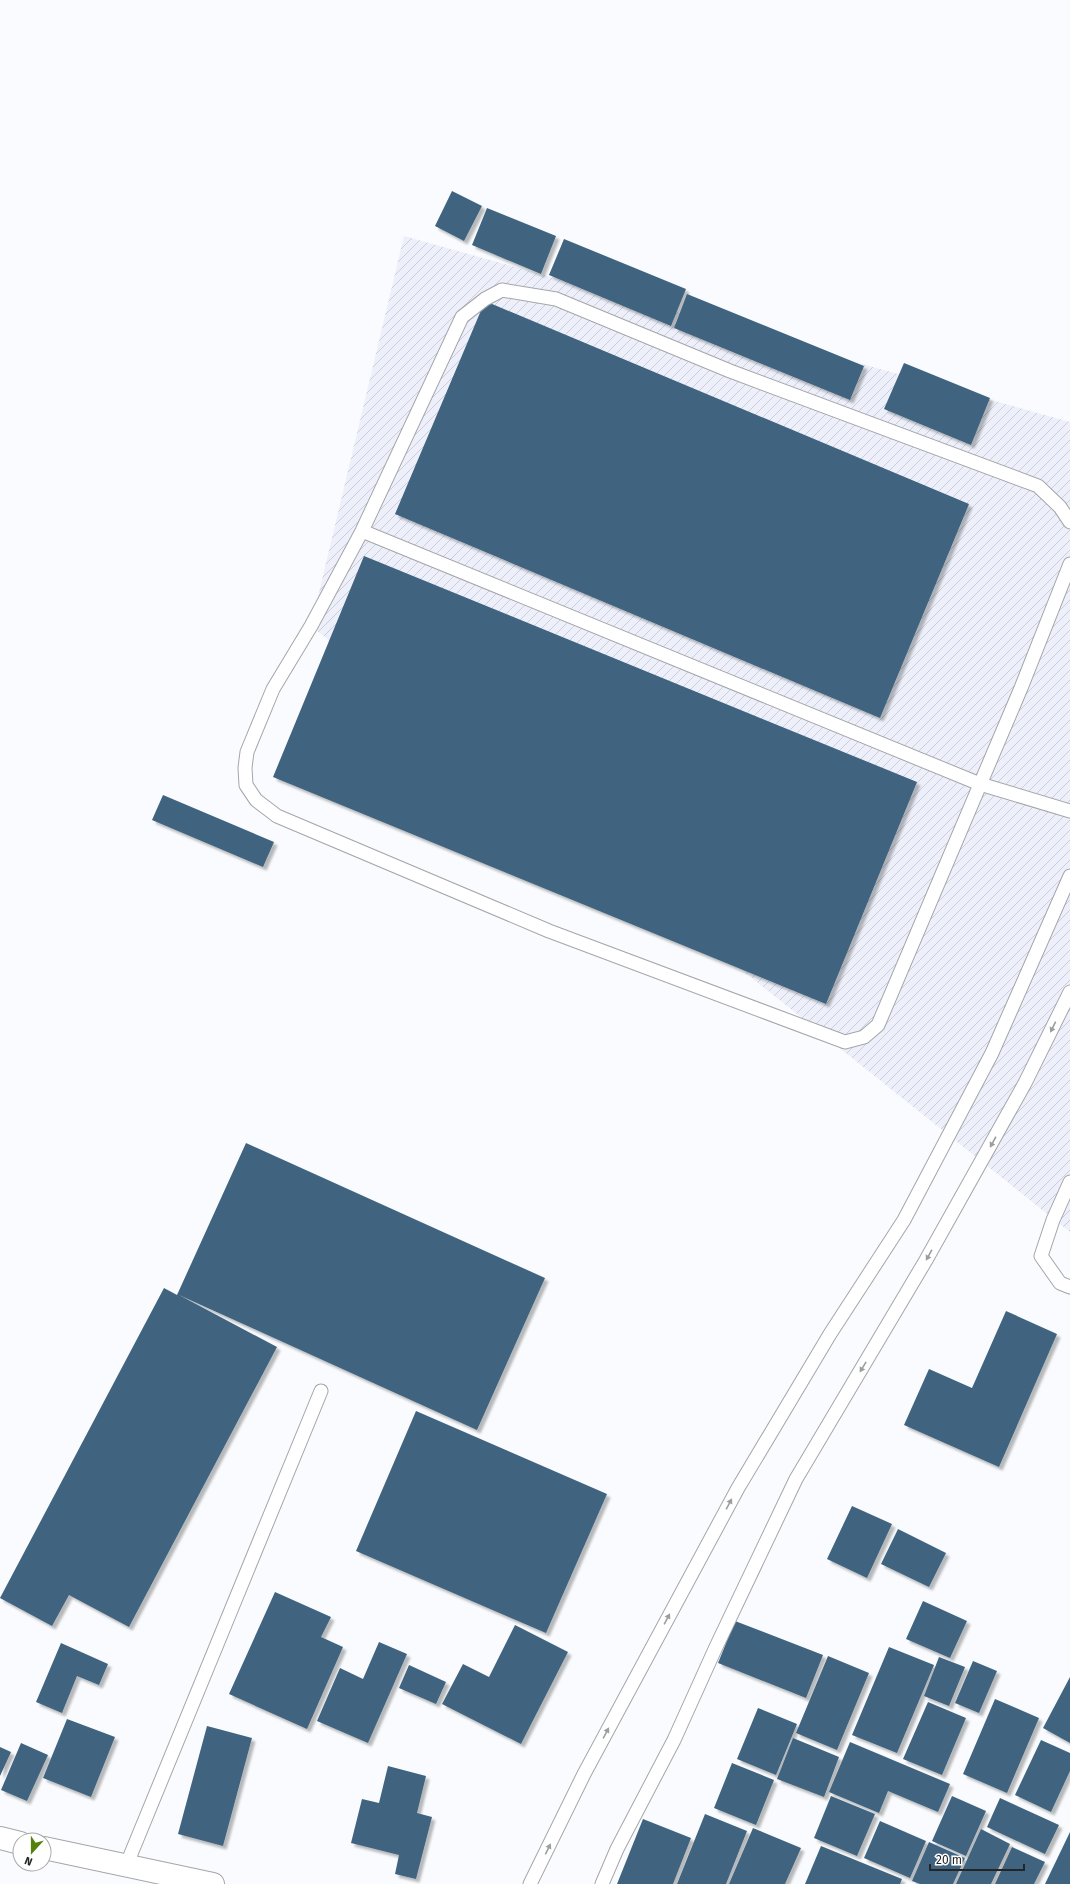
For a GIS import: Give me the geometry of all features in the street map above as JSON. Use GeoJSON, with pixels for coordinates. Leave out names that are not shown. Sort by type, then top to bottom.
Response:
{"type":"FeatureCollection","features":[{"type":"Feature","properties":{"kind":"main road"},"geometry":{"type":"LineString","coordinates":[[0,1838],[12,1841]]}},
{"type":"Feature","properties":{"kind":"main road"},"geometry":{"type":"LineString","coordinates":[[52,1850],[213,1884]]}},
{"type":"Feature","properties":{"kind":"lane"},"geometry":{"type":"LineString","coordinates":[[1070,522],[1060,507],[1038,486],[730,371],[556,299],[502,290],[486,299],[462,317],[362,531],[311,626],[273,689],[247,752],[245,768],[246,785],[256,800],[277,816],[549,931],[845,1042],[864,1038],[878,1025],[1021,688],[1070,564]]}},
{"type":"Feature","properties":{"kind":"lane"},"geometry":{"type":"LineString","coordinates":[[362,531],[980,784],[1070,811]]}},
{"type":"Feature","properties":{"kind":"lane"},"geometry":{"type":"LineString","coordinates":[[530,1884],[584,1774],[738,1488],[830,1334],[907,1213],[992,1053],[1070,876]]}},
{"type":"Feature","properties":{"kind":"lane"},"geometry":{"type":"LineString","coordinates":[[602,1884],[618,1849],[674,1740],[716,1647],[796,1479],[926,1260],[1025,1083],[1070,992]]}},
{"type":"Feature","properties":{"kind":"lane"},"geometry":{"type":"LineString","coordinates":[[1070,1182],[1053,1220],[1041,1256],[1060,1283],[1070,1287]]}},
{"type":"Feature","properties":{"kind":"lane"},"geometry":{"type":"LineString","coordinates":[[126,1866],[321,1391]]}},
{"type":"Feature","properties":{"kind":"shaded area"},"geometry":{"type":"Polygon","coordinates":[[[404,236],[1070,422],[1070,1232],[311,626],[404,236]]]}},
{"type":"Feature","properties":{"kind":"building"},"geometry":{"type":"Polygon","coordinates":[[[452,191],[482,206],[464,241],[435,226],[452,191]]]}},
{"type":"Feature","properties":{"kind":"building"},"geometry":{"type":"Polygon","coordinates":[[[487,208],[556,236],[541,274],[472,245],[487,208]]]}},
{"type":"Feature","properties":{"kind":"building"},"geometry":{"type":"Polygon","coordinates":[[[564,239],[686,289],[671,326],[549,275],[564,239]]]}},
{"type":"Feature","properties":{"kind":"building"},"geometry":{"type":"Polygon","coordinates":[[[687,294],[864,366],[850,400],[674,328],[687,294]]]}},
{"type":"Feature","properties":{"kind":"building"},"geometry":{"type":"Polygon","coordinates":[[[485,301],[969,504],[880,718],[395,514],[485,301]]]}},
{"type":"Feature","properties":{"kind":"building"},"geometry":{"type":"Polygon","coordinates":[[[904,363],[990,398],[971,445],[884,409],[904,363]]]}},
{"type":"Feature","properties":{"kind":"building"},"geometry":{"type":"Polygon","coordinates":[[[364,556],[917,782],[826,1004],[273,777],[364,556]]]}},
{"type":"Feature","properties":{"kind":"building"},"geometry":{"type":"Polygon","coordinates":[[[163,795],[274,842],[263,867],[152,820],[163,795]]]}},
{"type":"Feature","properties":{"kind":"building"},"geometry":{"type":"Polygon","coordinates":[[[246,1143],[545,1278],[477,1430],[179,1295],[277,1347],[129,1627],[69,1595],[52,1626],[0,1598],[164,1288],[177,1295],[246,1143]]]}},
{"type":"Feature","properties":{"kind":"building"},"geometry":{"type":"Polygon","coordinates":[[[1006,1311],[1057,1334],[999,1467],[904,1425],[929,1369],[972,1388],[1006,1311]]]}},
{"type":"Feature","properties":{"kind":"building"},"geometry":{"type":"Polygon","coordinates":[[[416,1411],[607,1494],[546,1633],[356,1551],[416,1411]]]}},
{"type":"Feature","properties":{"kind":"building"},"geometry":{"type":"Polygon","coordinates":[[[852,1506],[892,1524],[867,1578],[827,1559],[852,1506]]]}},
{"type":"Feature","properties":{"kind":"building"},"geometry":{"type":"Polygon","coordinates":[[[898,1529],[946,1553],[929,1587],[881,1564],[898,1529]]]}},
{"type":"Feature","properties":{"kind":"building"},"geometry":{"type":"Polygon","coordinates":[[[275,1592],[331,1617],[321,1637],[343,1647],[307,1729],[229,1694],[275,1592]]]}},
{"type":"Feature","properties":{"kind":"building"},"geometry":{"type":"Polygon","coordinates":[[[923,1601],[967,1621],[950,1658],[906,1639],[923,1601]]]}},
{"type":"Feature","properties":{"kind":"building"},"geometry":{"type":"Polygon","coordinates":[[[735,1621],[823,1655],[806,1698],[718,1663],[735,1621]]]}},
{"type":"Feature","properties":{"kind":"building"},"geometry":{"type":"Polygon","coordinates":[[[515,1625],[568,1652],[521,1744],[442,1704],[463,1664],[489,1677],[515,1625]]]}},
{"type":"Feature","properties":{"kind":"building"},"geometry":{"type":"Polygon","coordinates":[[[379,1642],[407,1654],[368,1743],[317,1721],[340,1668],[363,1679],[379,1642]]]}},
{"type":"Feature","properties":{"kind":"building"},"geometry":{"type":"Polygon","coordinates":[[[61,1643],[108,1664],[99,1685],[77,1676],[62,1713],[36,1702],[61,1643]]]}},
{"type":"Feature","properties":{"kind":"building"},"geometry":{"type":"Polygon","coordinates":[[[889,1647],[934,1665],[897,1753],[852,1735],[889,1647]]]}},
{"type":"Feature","properties":{"kind":"building"},"geometry":{"type":"Polygon","coordinates":[[[828,1656],[869,1673],[837,1750],[796,1733],[828,1656]]]}},
{"type":"Feature","properties":{"kind":"building"},"geometry":{"type":"Polygon","coordinates":[[[939,1657],[965,1667],[949,1706],[924,1696],[939,1657]]]}},
{"type":"Feature","properties":{"kind":"building"},"geometry":{"type":"Polygon","coordinates":[[[973,1661],[997,1671],[979,1713],[955,1703],[973,1661]]]}},
{"type":"Feature","properties":{"kind":"building"},"geometry":{"type":"Polygon","coordinates":[[[409,1665],[446,1682],[436,1704],[399,1688],[409,1665]]]}},
{"type":"Feature","properties":{"kind":"building"},"geometry":{"type":"Polygon","coordinates":[[[1070,1677],[1070,1743],[1043,1728],[1070,1677]]]}},
{"type":"Feature","properties":{"kind":"building"},"geometry":{"type":"Polygon","coordinates":[[[995,1699],[1039,1718],[1007,1793],[963,1774],[995,1699]]]}},
{"type":"Feature","properties":{"kind":"building"},"geometry":{"type":"Polygon","coordinates":[[[928,1702],[966,1718],[942,1775],[903,1759],[928,1702]]]}},
{"type":"Feature","properties":{"kind":"building"},"geometry":{"type":"Polygon","coordinates":[[[758,1708],[797,1724],[776,1775],[737,1759],[758,1708]]]}},
{"type":"Feature","properties":{"kind":"building"},"geometry":{"type":"Polygon","coordinates":[[[67,1719],[115,1737],[91,1797],[43,1778],[67,1719]]]}},
{"type":"Feature","properties":{"kind":"building"},"geometry":{"type":"Polygon","coordinates":[[[207,1726],[252,1738],[223,1846],[178,1834],[207,1726]]]}},
{"type":"Feature","properties":{"kind":"building"},"geometry":{"type":"Polygon","coordinates":[[[793,1738],[839,1757],[824,1797],[777,1779],[793,1738]]]}},
{"type":"Feature","properties":{"kind":"building"},"geometry":{"type":"Polygon","coordinates":[[[1041,1740],[1070,1753],[1070,1771],[1051,1812],[1015,1795],[1041,1740]]]}},
{"type":"Feature","properties":{"kind":"building"},"geometry":{"type":"Polygon","coordinates":[[[850,1742],[950,1784],[938,1812],[888,1791],[879,1813],[829,1792],[850,1742]]]}},
{"type":"Feature","properties":{"kind":"building"},"geometry":{"type":"Polygon","coordinates":[[[21,1743],[48,1755],[27,1801],[1,1790],[21,1743]]]}},
{"type":"Feature","properties":{"kind":"building"},"geometry":{"type":"Polygon","coordinates":[[[0,1747],[11,1752],[0,1776],[0,1747]]]}},
{"type":"Feature","properties":{"kind":"building"},"geometry":{"type":"Polygon","coordinates":[[[732,1763],[774,1780],[756,1825],[714,1808],[732,1763]]]}},
{"type":"Feature","properties":{"kind":"building"},"geometry":{"type":"Polygon","coordinates":[[[388,1766],[426,1776],[417,1813],[432,1817],[416,1879],[395,1874],[399,1855],[351,1843],[362,1799],[379,1803],[388,1766]]]}},
{"type":"Feature","properties":{"kind":"building"},"geometry":{"type":"Polygon","coordinates":[[[831,1796],[875,1814],[857,1856],[814,1838],[831,1796]]]}},
{"type":"Feature","properties":{"kind":"building"},"geometry":{"type":"Polygon","coordinates":[[[952,1796],[986,1811],[966,1856],[932,1841],[952,1796]]]}},
{"type":"Feature","properties":{"kind":"building"},"geometry":{"type":"Polygon","coordinates":[[[1000,1798],[1059,1825],[1045,1854],[987,1827],[1000,1798]]]}},
{"type":"Feature","properties":{"kind":"building"},"geometry":{"type":"Polygon","coordinates":[[[705,1814],[747,1831],[726,1884],[677,1884],[705,1814]]]}},
{"type":"Feature","properties":{"kind":"building"},"geometry":{"type":"Polygon","coordinates":[[[643,1819],[691,1838],[673,1884],[617,1884],[643,1819]]]}},
{"type":"Feature","properties":{"kind":"building"},"geometry":{"type":"Polygon","coordinates":[[[880,1821],[926,1841],[910,1878],[864,1858],[880,1821]]]}},
{"type":"Feature","properties":{"kind":"building"},"geometry":{"type":"Polygon","coordinates":[[[753,1828],[801,1848],[785,1884],[729,1884],[753,1828]]]}},
{"type":"Feature","properties":{"kind":"building"},"geometry":{"type":"Polygon","coordinates":[[[981,1829],[1010,1844],[991,1884],[956,1884],[981,1829]]]}},
{"type":"Feature","properties":{"kind":"building"},"geometry":{"type":"Polygon","coordinates":[[[1070,1832],[1070,1884],[1045,1884],[1070,1832]]]}},
{"type":"Feature","properties":{"kind":"building"},"geometry":{"type":"Polygon","coordinates":[[[929,1842],[965,1858],[953,1884],[920,1884],[912,1881],[929,1842]]]}},
{"type":"Feature","properties":{"kind":"building"},"geometry":{"type":"Polygon","coordinates":[[[821,1846],[902,1879],[900,1884],[805,1884],[821,1846]]]}},
{"type":"Feature","properties":{"kind":"building"},"geometry":{"type":"Polygon","coordinates":[[[1012,1847],[1045,1862],[1034,1884],[995,1884],[1012,1847]]]}}]}
